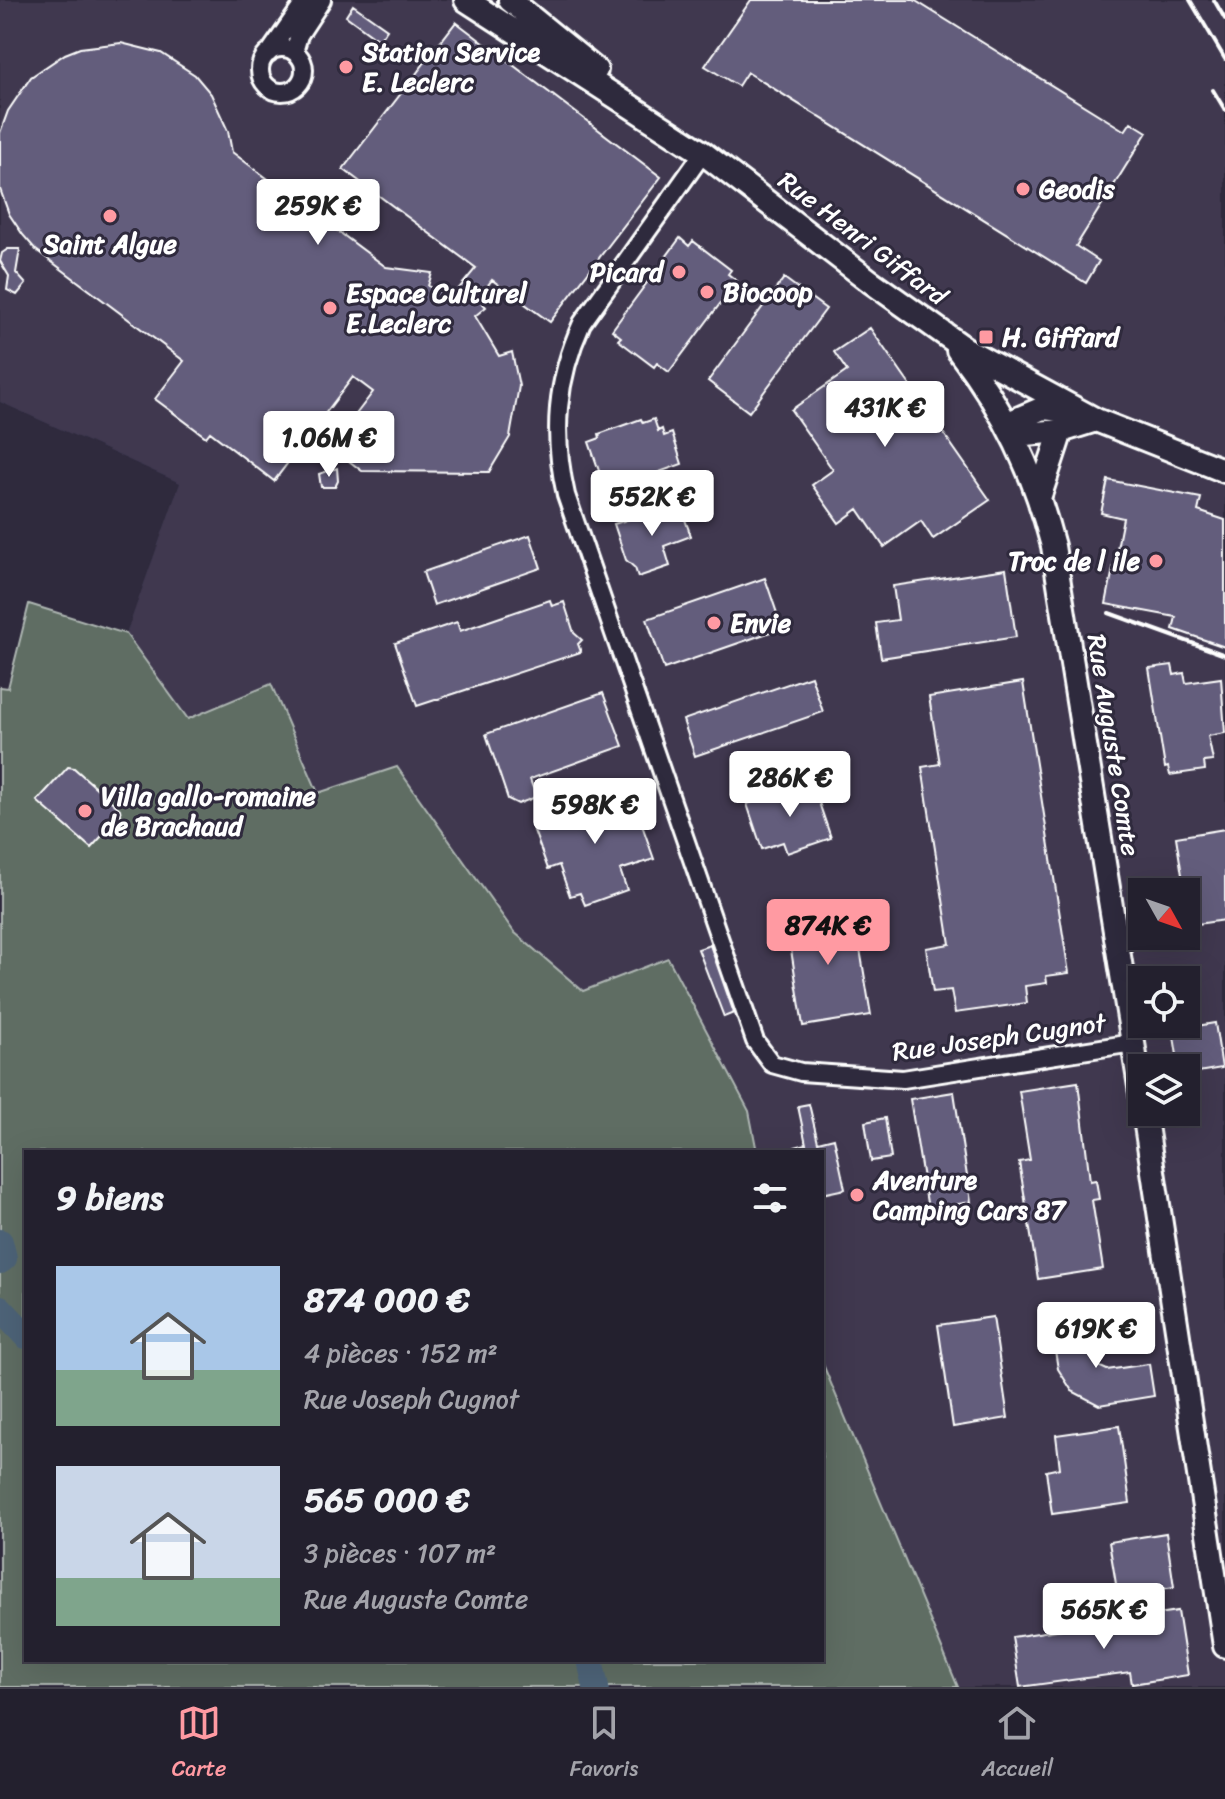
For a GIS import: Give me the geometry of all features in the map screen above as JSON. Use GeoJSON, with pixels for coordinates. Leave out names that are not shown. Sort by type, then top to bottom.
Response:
{"type":"FeatureCollection","features":[{"type":"Feature","properties":{"kind":"street"},"geometry":{"type":"LineString","coordinates":[[269,53],[281,48],[294,52],[303,63],[304,75],[294,88],[283,92],[271,89],[262,78],[262,62],[306,0]]}},
{"type":"Feature","properties":{"kind":"street"},"geometry":{"type":"LineString","coordinates":[[294,52],[299,35],[322,0]]}},
{"type":"Feature","properties":{"kind":"street","name":"Rue Henri Giffard"},"geometry":{"type":"LineString","coordinates":[[466,0],[703,153],[944,334],[1090,417]]}},
{"type":"Feature","properties":{"kind":"street","name":"Rue Henri Giffard"},"geometry":{"type":"LineString","coordinates":[[510,0],[655,120]]}},
{"type":"Feature","properties":{"kind":"street","name":"Rue Joseph Cugnot"},"geometry":{"type":"LineString","coordinates":[[703,153],[582,323],[562,376],[556,433],[566,495],[755,1041],[772,1064],[801,1072],[903,1079],[1133,1043]]}},
{"type":"Feature","properties":{"kind":"street","name":"Rue Auguste Comte"},"geometry":{"type":"LineString","coordinates":[[944,334],[985,385],[1011,429],[1040,495],[1053,546],[1135,1054]]}},
{"type":"Feature","properties":{"kind":"street"},"geometry":{"type":"LineString","coordinates":[[1011,429],[1043,408],[1061,408],[1225,471]]}},
{"type":"Feature","properties":{"kind":"street"},"geometry":{"type":"LineString","coordinates":[[1011,429],[1061,431],[1090,417]]}},
{"type":"Feature","properties":{"kind":"street"},"geometry":{"type":"LineString","coordinates":[[1040,495],[1061,431]]}},
{"type":"Feature","properties":{"kind":"street"},"geometry":{"type":"LineString","coordinates":[[1146,1126],[1225,1646]]}},
{"type":"Feature","properties":{"kind":"shaded area"},"geometry":{"type":"Polygon","coordinates":[[[0,0],[1225,0],[1225,1687],[958,1687],[824,1367],[824,1150],[757,1150],[749,1111],[583,991],[514,932],[397,768],[318,793],[270,684],[188,719],[126,634],[180,483],[0,402],[0,0]]]}},
{"type":"Feature","properties":{"kind":"green space"},"geometry":{"type":"Polygon","coordinates":[[[29,604],[126,634],[188,719],[271,684],[318,793],[397,767],[514,932],[583,991],[668,958],[749,1111],[757,1150],[24,1150],[24,1662],[824,1662],[824,1367],[958,1687],[0,1687],[0,687],[8,688],[29,604]]]}},
{"type":"Feature","properties":{"kind":"building","name":"Geodis"},"geometry":{"type":"Polygon","coordinates":[[[751,0],[914,0],[1125,131],[1131,122],[1147,132],[1076,246],[1099,261],[1086,283],[747,72],[738,86],[705,66],[751,0]]]}},
{"type":"Feature","properties":{"kind":"building"},"geometry":{"type":"Polygon","coordinates":[[[353,5],[387,29],[379,40],[346,16],[353,5]]]}},
{"type":"Feature","properties":{"kind":"building"},"geometry":{"type":"Polygon","coordinates":[[[456,22],[661,177],[550,322],[492,280],[478,298],[486,307],[475,316],[499,356],[512,352],[519,386],[510,437],[489,472],[362,471],[331,447],[373,392],[353,377],[274,481],[210,432],[206,437],[155,399],[184,361],[36,250],[23,235],[9,214],[0,189],[0,133],[8,111],[31,77],[65,54],[80,48],[121,43],[161,53],[195,75],[211,94],[228,131],[232,152],[386,267],[432,273],[428,286],[452,297],[476,268],[343,169],[456,22]]]}},
{"type":"Feature","properties":{"kind":"building"},"geometry":{"type":"Polygon","coordinates":[[[680,238],[689,246],[693,241],[731,270],[728,274],[737,281],[669,372],[657,363],[654,367],[618,340],[621,337],[612,330],[680,238]]]}},
{"type":"Feature","properties":{"kind":"building"},"geometry":{"type":"Polygon","coordinates":[[[8,249],[20,249],[16,273],[26,284],[17,295],[7,290],[9,276],[0,261],[2,253],[8,249]]]}},
{"type":"Feature","properties":{"kind":"building"},"geometry":{"type":"Polygon","coordinates":[[[784,278],[826,309],[749,412],[708,381],[784,278]]]}},
{"type":"Feature","properties":{"kind":"building"},"geometry":{"type":"Polygon","coordinates":[[[870,328],[990,500],[933,539],[921,521],[884,547],[858,509],[839,523],[812,485],[833,470],[791,410],[847,371],[834,352],[870,328]]]}},
{"type":"Feature","properties":{"kind":"building"},"geometry":{"type":"Polygon","coordinates":[[[641,419],[643,423],[654,419],[658,431],[662,429],[664,436],[672,433],[682,464],[606,491],[589,442],[600,438],[599,434],[641,419]]]}},
{"type":"Feature","properties":{"kind":"building"},"geometry":{"type":"Polygon","coordinates":[[[337,468],[335,487],[321,487],[319,474],[337,468]]]}},
{"type":"Feature","properties":{"kind":"building","name":"Troc de l ile"},"geometry":{"type":"Polygon","coordinates":[[[1108,480],[1201,498],[1198,511],[1225,520],[1225,647],[1173,629],[1176,617],[1106,604],[1123,518],[1101,513],[1108,480]]]}},
{"type":"Feature","properties":{"kind":"building"},"geometry":{"type":"Polygon","coordinates":[[[679,503],[691,536],[664,546],[670,566],[638,577],[635,568],[626,560],[614,524],[679,503]]]}},
{"type":"Feature","properties":{"kind":"building"},"geometry":{"type":"Polygon","coordinates":[[[530,535],[541,568],[434,605],[423,572],[530,535]]]}},
{"type":"Feature","properties":{"kind":"building"},"geometry":{"type":"Polygon","coordinates":[[[1006,569],[1016,637],[881,658],[876,623],[898,620],[893,586],[1006,569]]]}},
{"type":"Feature","properties":{"kind":"building","name":"Envie"},"geometry":{"type":"Polygon","coordinates":[[[765,578],[782,628],[664,669],[647,619],[765,578]]]}},
{"type":"Feature","properties":{"kind":"building"},"geometry":{"type":"Polygon","coordinates":[[[550,600],[552,606],[564,602],[574,633],[582,640],[578,644],[581,652],[417,706],[395,643],[457,622],[460,631],[550,600]]]}},
{"type":"Feature","properties":{"kind":"building"},"geometry":{"type":"Polygon","coordinates":[[[1172,665],[1174,675],[1184,673],[1186,683],[1221,678],[1225,733],[1208,736],[1213,761],[1204,762],[1205,770],[1170,775],[1168,767],[1165,768],[1149,668],[1172,665]]]}},
{"type":"Feature","properties":{"kind":"building"},"geometry":{"type":"Polygon","coordinates":[[[811,676],[823,712],[695,756],[683,720],[811,676]]]}},
{"type":"Feature","properties":{"kind":"building"},"geometry":{"type":"Polygon","coordinates":[[[1023,682],[1069,973],[1046,976],[1047,983],[1025,986],[1027,1003],[955,1013],[951,990],[933,992],[926,948],[950,944],[922,767],[940,764],[929,697],[1023,682]]]}},
{"type":"Feature","properties":{"kind":"building"},"geometry":{"type":"Polygon","coordinates":[[[603,693],[623,746],[530,779],[536,797],[518,804],[508,799],[486,734],[603,693]]]}},
{"type":"Feature","properties":{"kind":"building","name":"Villa gallo-romaine de Brachaud"},"geometry":{"type":"Polygon","coordinates":[[[68,767],[74,768],[120,809],[121,815],[91,848],[37,801],[68,767]]]}},
{"type":"Feature","properties":{"kind":"building"},"geometry":{"type":"Polygon","coordinates":[[[812,782],[831,838],[787,853],[783,842],[762,849],[747,804],[812,782]]]}},
{"type":"Feature","properties":{"kind":"building"},"geometry":{"type":"Polygon","coordinates":[[[630,791],[654,859],[620,870],[627,890],[585,905],[580,893],[570,896],[559,865],[548,869],[532,825],[630,791]]]}},
{"type":"Feature","properties":{"kind":"building"},"geometry":{"type":"Polygon","coordinates":[[[1225,829],[1225,920],[1200,924],[1200,878],[1183,878],[1176,837],[1225,829]]]}},
{"type":"Feature","properties":{"kind":"building"},"geometry":{"type":"Polygon","coordinates":[[[853,907],[871,1015],[803,1026],[786,918],[853,907]]]}},
{"type":"Feature","properties":{"kind":"building"},"geometry":{"type":"Polygon","coordinates":[[[710,945],[734,1013],[724,1017],[698,949],[710,945]]]}},
{"type":"Feature","properties":{"kind":"building"},"geometry":{"type":"Polygon","coordinates":[[[1215,1023],[1222,1068],[1200,1072],[1200,1054],[1177,1054],[1174,1038],[1200,1038],[1200,1026],[1215,1023]]]}},
{"type":"Feature","properties":{"kind":"building"},"geometry":{"type":"Polygon","coordinates":[[[1078,1082],[1090,1181],[1096,1180],[1099,1199],[1092,1200],[1103,1269],[1038,1279],[1019,1162],[1030,1160],[1019,1091],[1078,1082]]]}},
{"type":"Feature","properties":{"kind":"building"},"geometry":{"type":"Polygon","coordinates":[[[954,1092],[971,1202],[928,1209],[910,1099],[954,1092]]]}},
{"type":"Feature","properties":{"kind":"building"},"geometry":{"type":"Polygon","coordinates":[[[809,1104],[818,1142],[834,1138],[845,1189],[824,1194],[824,1150],[796,1150],[795,1147],[806,1144],[798,1106],[809,1104]]]}},
{"type":"Feature","properties":{"kind":"building"},"geometry":{"type":"Polygon","coordinates":[[[885,1118],[891,1158],[871,1161],[865,1122],[885,1118]]]}},
{"type":"Feature","properties":{"kind":"building"},"geometry":{"type":"Polygon","coordinates":[[[993,1317],[1008,1418],[953,1427],[938,1325],[993,1317]]]}},
{"type":"Feature","properties":{"kind":"building"},"geometry":{"type":"Polygon","coordinates":[[[1084,1321],[1090,1355],[1096,1365],[1107,1370],[1149,1364],[1154,1396],[1099,1405],[1072,1391],[1058,1369],[1051,1326],[1084,1321]]]}},
{"type":"Feature","properties":{"kind":"building"},"geometry":{"type":"Polygon","coordinates":[[[1119,1426],[1130,1503],[1052,1514],[1046,1471],[1060,1468],[1056,1435],[1119,1426]]]}},
{"type":"Feature","properties":{"kind":"building"},"geometry":{"type":"Polygon","coordinates":[[[1166,1533],[1174,1587],[1118,1596],[1109,1542],[1166,1533]]]}},
{"type":"Feature","properties":{"kind":"building"},"geometry":{"type":"Polygon","coordinates":[[[1178,1611],[1188,1675],[1132,1684],[1130,1672],[1020,1687],[1012,1637],[1178,1611]]]}},
{"type":"Feature","properties":{"kind":"waterway"},"geometry":{"type":"LineString","coordinates":[[0,1242],[4,1258],[0,1261]]}},
{"type":"Feature","properties":{"kind":"waterway"},"geometry":{"type":"LineString","coordinates":[[0,1308],[24,1334]]}},
{"type":"Feature","properties":{"kind":"waterway"},"geometry":{"type":"LineString","coordinates":[[590,1662],[596,1687]]}},
{"type":"Feature","properties":{"kind":"railway"},"geometry":{"type":"LineString","coordinates":[[1190,0],[1225,59]]}},
{"type":"Feature","properties":{"kind":"railway"},"geometry":{"type":"LineString","coordinates":[[1214,0],[1225,19]]}},
{"type":"Feature","properties":{"kind":"railway"},"geometry":{"type":"LineString","coordinates":[[1213,90],[1225,110]]}},
{"type":"Feature","properties":{"kind":"railway"},"geometry":{"type":"LineString","coordinates":[[1109,613],[1225,655]]}},
{"type":"Feature","properties":{"kind":"place","name":"Station Service E. Leclerc"},"geometry":{"type":"Point","coordinates":[346,67]}},
{"type":"Feature","properties":{"kind":"place","name":"Geodis"},"geometry":{"type":"Point","coordinates":[1023,189]}},
{"type":"Feature","properties":{"kind":"place","name":"Saint Algue"},"geometry":{"type":"Point","coordinates":[110,216]}},
{"type":"Feature","properties":{"kind":"place","name":"Picard"},"geometry":{"type":"Point","coordinates":[679,272]}},
{"type":"Feature","properties":{"kind":"place","name":"Biocoop"},"geometry":{"type":"Point","coordinates":[707,292]}},
{"type":"Feature","properties":{"kind":"place","name":"Espace Culturel E.Leclerc"},"geometry":{"type":"Point","coordinates":[330,308]}},
{"type":"Feature","properties":{"kind":"place","name":"H. Giffard"},"geometry":{"type":"Point","coordinates":[986,337]}},
{"type":"Feature","properties":{"kind":"place","name":"Troc de l ile"},"geometry":{"type":"Point","coordinates":[1156,561]}},
{"type":"Feature","properties":{"kind":"place","name":"Envie"},"geometry":{"type":"Point","coordinates":[714,623]}},
{"type":"Feature","properties":{"kind":"place","name":"Villa gallo-romaine de Brachaud"},"geometry":{"type":"Point","coordinates":[85,811]}},
{"type":"Feature","properties":{"kind":"place","name":"Aventure Camping Cars 87"},"geometry":{"type":"Point","coordinates":[857,1195]}}]}
